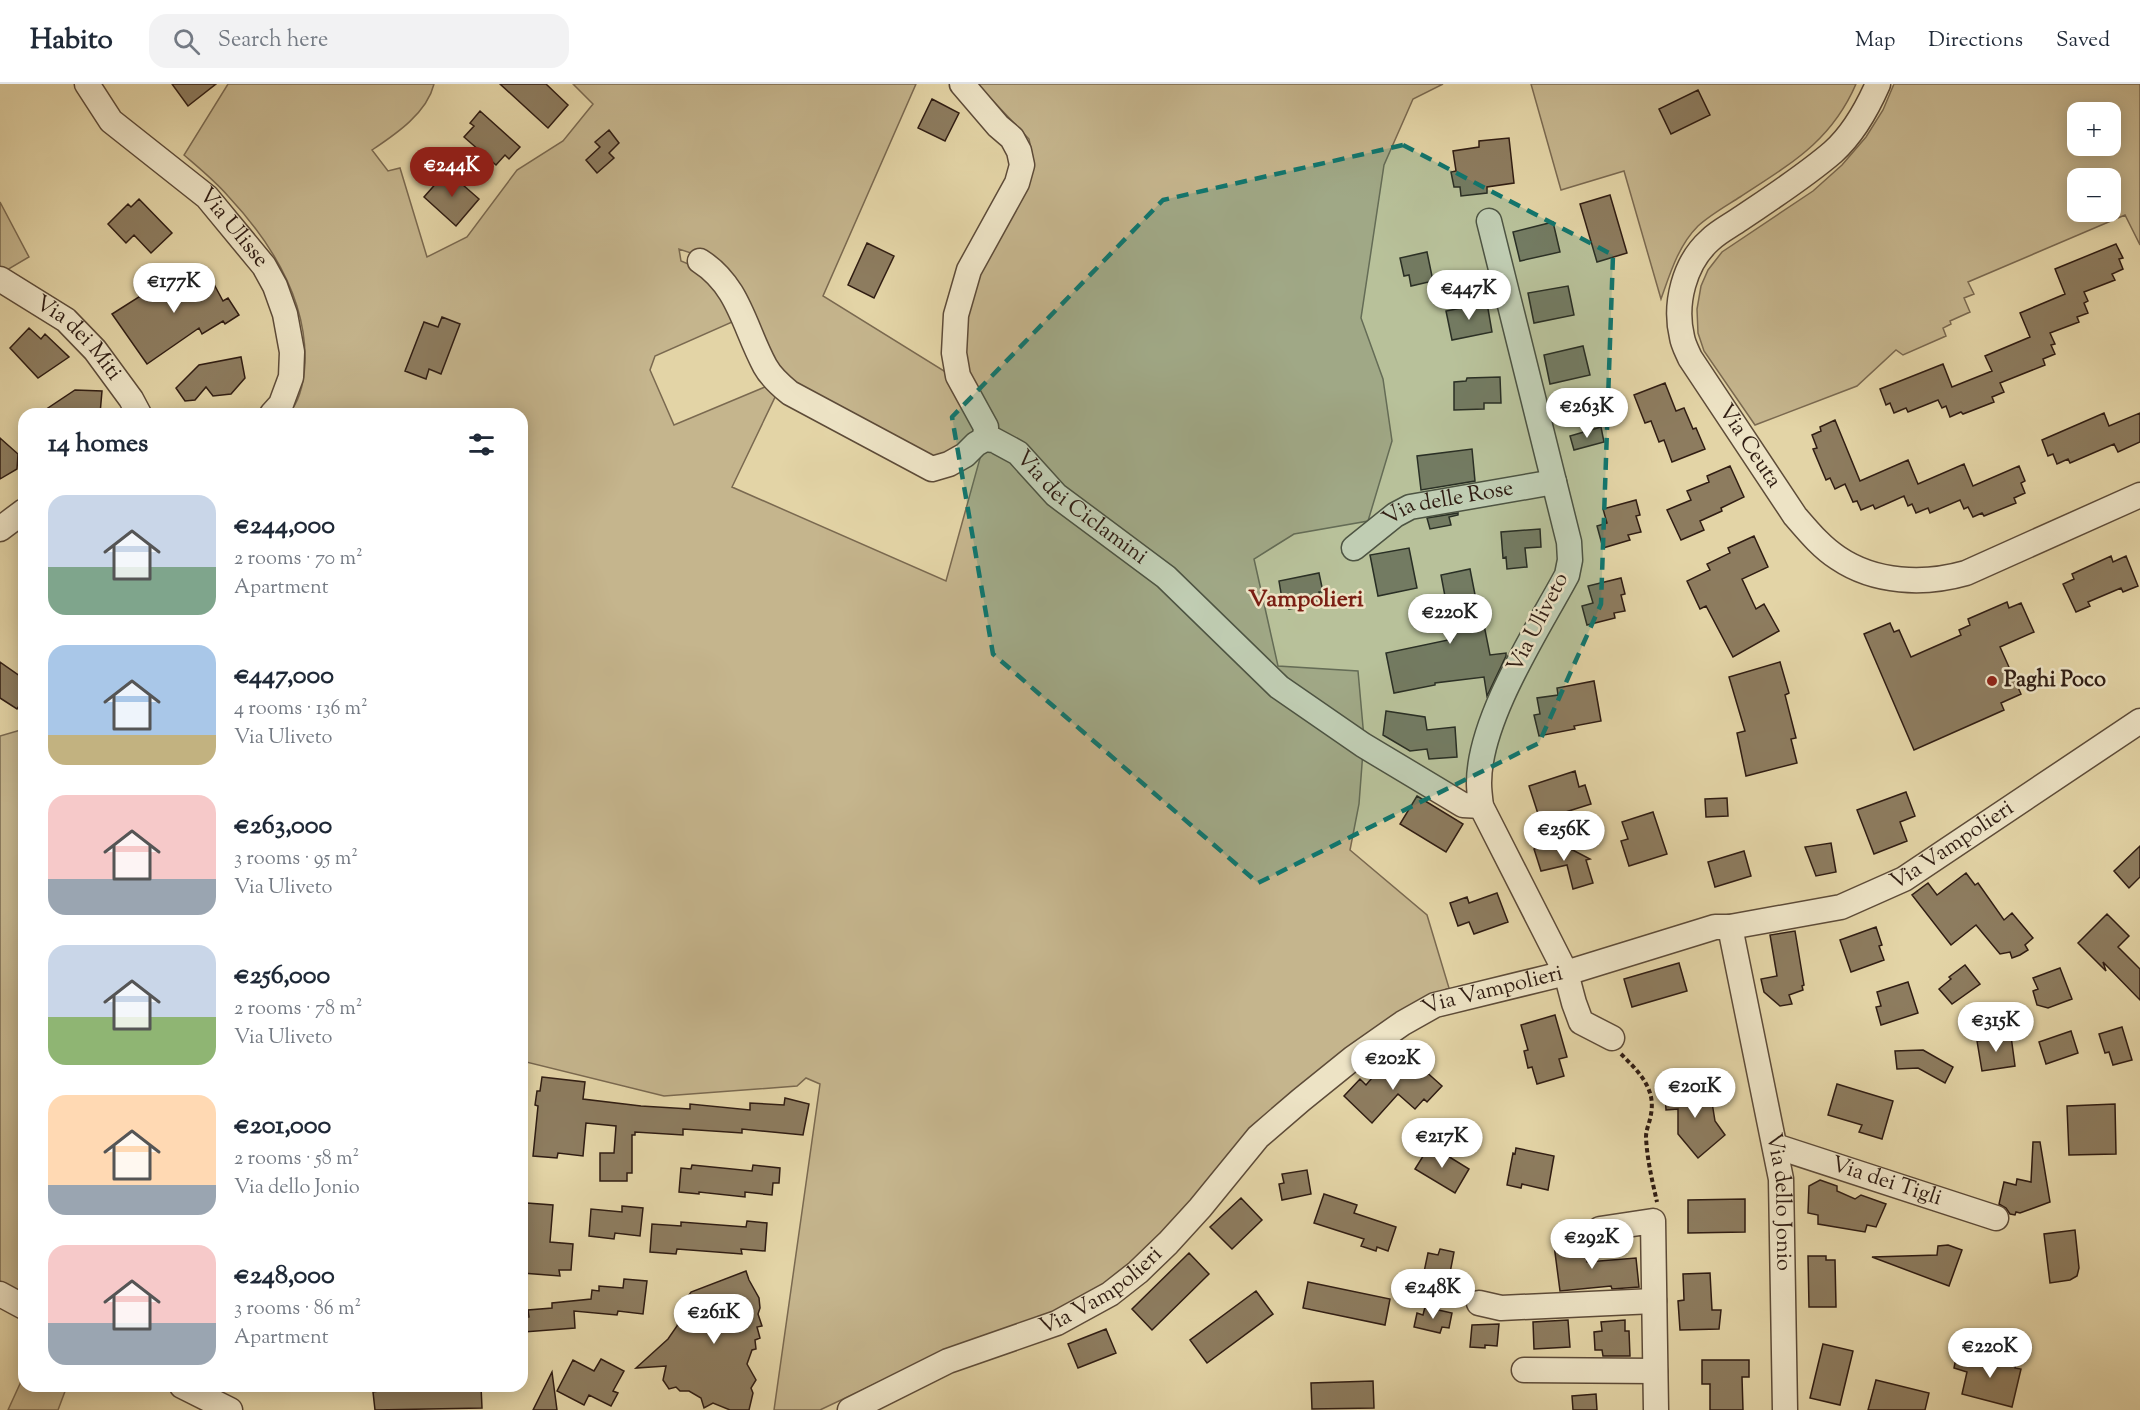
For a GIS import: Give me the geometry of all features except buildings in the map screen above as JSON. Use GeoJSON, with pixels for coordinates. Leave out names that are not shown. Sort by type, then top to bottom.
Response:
{"type":"FeatureCollection","features":[{"type":"Feature","properties":{"kind":"street","name":"Via Ulisse"},"geometry":{"type":"LineString","coordinates":[[87,84],[111,120],[207,196],[264,266],[285,314],[292,352],[291,377],[277,408]]}},
{"type":"Feature","properties":{"kind":"street"},"geometry":{"type":"LineString","coordinates":[[700,261],[726,284],[765,366],[775,380],[790,393],[932,469],[957,459],[985,439],[986,427],[958,376],[954,353],[956,315],[969,270],[1017,183],[1022,165],[1019,151],[1012,138],[998,126],[962,84]]}},
{"type":"Feature","properties":{"kind":"street","name":"Via Ceuta"},"geometry":{"type":"LineString","coordinates":[[1878,84],[1855,127],[1834,151],[1709,240],[1693,262],[1684,279],[1679,306],[1681,336],[1690,358],[1795,516],[1815,540],[1837,558],[1858,570],[1913,581],[1943,580],[1966,573],[2140,495]]}},
{"type":"Feature","properties":{"kind":"street","name":"Via Uliveto"},"geometry":{"type":"LineString","coordinates":[[1490,221],[1569,542],[1570,560],[1567,575],[1497,707],[1483,750],[1479,782],[1481,806],[1566,973],[1581,1022],[1612,1038]]}},
{"type":"Feature","properties":{"kind":"street","name":"Via dei Miti"},"geometry":{"type":"LineString","coordinates":[[0,279],[66,320],[94,350],[136,408]]}},
{"type":"Feature","properties":{"kind":"street","name":"Via dei Ciclamini"},"geometry":{"type":"LineString","coordinates":[[985,439],[994,440],[1018,453],[1056,495],[1166,577],[1279,687],[1363,745],[1463,805],[1481,806]]}},
{"type":"Feature","properties":{"kind":"street","name":"Via delle Rose"},"geometry":{"type":"LineString","coordinates":[[1354,548],[1395,515],[1410,507],[1554,482]]}},
{"type":"Feature","properties":{"kind":"street","name":"Via Vampolieri"},"geometry":{"type":"LineString","coordinates":[[850,1410],[948,1361],[1057,1323],[1110,1294],[1138,1272],[1168,1243],[1258,1137],[1353,1058],[1402,1023],[1435,1005],[1566,973],[1715,927],[1730,927],[1841,907],[1904,879],[2140,721]]}},
{"type":"Feature","properties":{"kind":"street","name":"Via dello Jonio"},"geometry":{"type":"LineString","coordinates":[[1730,927],[1781,1179],[1785,1410]]}},
{"type":"Feature","properties":{"kind":"street","name":"Via dei Tigli"},"geometry":{"type":"LineString","coordinates":[[1775,1146],[1996,1218]]}},
{"type":"Feature","properties":{"kind":"street"},"geometry":{"type":"LineString","coordinates":[[1600,1229],[1653,1221],[1656,1410]]}},
{"type":"Feature","properties":{"kind":"street"},"geometry":{"type":"LineString","coordinates":[[0,1294],[18,1304]]}},
{"type":"Feature","properties":{"kind":"street"},"geometry":{"type":"LineString","coordinates":[[1479,1303],[1501,1308],[1654,1301]]}},
{"type":"Feature","properties":{"kind":"street"},"geometry":{"type":"LineString","coordinates":[[1524,1370],[1655,1371]]}},
{"type":"Feature","properties":{"kind":"street"},"geometry":{"type":"LineString","coordinates":[[194,1392],[230,1410]]}},
{"type":"Feature","properties":{"kind":"path"},"geometry":{"type":"LineString","coordinates":[[1612,1038],[1619,1053],[1640,1072],[1652,1098],[1652,1113],[1646,1133],[1657,1203],[1653,1221]]}},
{"type":"Feature","properties":{"kind":"highlighted area"},"geometry":{"type":"Polygon","coordinates":[[[1403,145],[1613,255],[1601,604],[1539,743],[1258,883],[993,654],[952,417],[1163,200],[1403,145]]]}},
{"type":"Feature","properties":{"kind":"shaded area"},"geometry":{"type":"Polygon","coordinates":[[[228,84],[434,84],[430,95],[418,113],[400,130],[372,150],[388,171],[400,168],[427,257],[467,237],[517,170],[563,141],[593,104],[573,84],[916,84],[823,296],[949,374],[977,425],[963,448],[936,463],[789,388],[715,261],[679,249],[681,261],[705,271],[739,319],[655,356],[650,370],[674,425],[765,387],[777,393],[732,487],[946,581],[982,451],[994,447],[1363,751],[1359,804],[1350,850],[1427,915],[1449,988],[1422,1000],[1115,1278],[1072,1305],[919,1363],[820,1410],[774,1410],[820,1084],[806,1078],[797,1086],[664,1096],[528,1062],[528,408],[293,408],[303,384],[305,363],[300,316],[293,294],[283,272],[258,232],[223,190],[184,155],[228,84]]]}},
{"type":"Feature","properties":{"kind":"shaded area"},"geometry":{"type":"Polygon","coordinates":[[[977,84],[1443,84],[1413,99],[1384,165],[1361,318],[1383,379],[1392,441],[1368,521],[1294,534],[1254,559],[1278,666],[1358,671],[1364,738],[1278,680],[1116,533],[994,427],[968,369],[964,354],[969,310],[982,267],[1034,163],[1029,139],[977,84]]]}},
{"type":"Feature","properties":{"kind":"shaded area"},"geometry":{"type":"Polygon","coordinates":[[[1531,84],[1856,84],[1834,121],[1807,150],[1776,174],[1698,226],[1680,251],[1661,299],[1624,171],[1561,190],[1531,84]]]}},
{"type":"Feature","properties":{"kind":"shaded area"},"geometry":{"type":"Polygon","coordinates":[[[1894,84],[2140,84],[2140,245],[2125,215],[2121,217],[2121,168],[2067,168],[2067,222],[2109,222],[1968,282],[1974,294],[1964,298],[1970,312],[1950,321],[1951,324],[1943,328],[1946,336],[1903,355],[1896,350],[1857,386],[1755,425],[1704,351],[1698,333],[1697,309],[1701,286],[1708,270],[1722,252],[1813,191],[1842,165],[1866,137],[1883,110],[1894,84]]]}},
{"type":"Feature","properties":{"kind":"shaded area"},"geometry":{"type":"Polygon","coordinates":[[[0,202],[29,257],[7,270],[0,267],[0,202]]]}},
{"type":"Feature","properties":{"kind":"shaded area"},"geometry":{"type":"Polygon","coordinates":[[[18,731],[18,1291],[0,1281],[0,736],[18,731]]]}},
{"type":"Feature","properties":{"kind":"shaded area"},"geometry":{"type":"Polygon","coordinates":[[[18,1388],[18,1392],[65,1392],[58,1410],[8,1410],[18,1388]]]}},
{"type":"Feature","properties":{"kind":"place","name":"Paghi Poco"},"geometry":{"type":"Point","coordinates":[1992,681]}},
{"type":"Feature","properties":{"kind":"district","name":"Vampolieri"},"geometry":{"type":"Point","coordinates":[1306,600]}}]}
